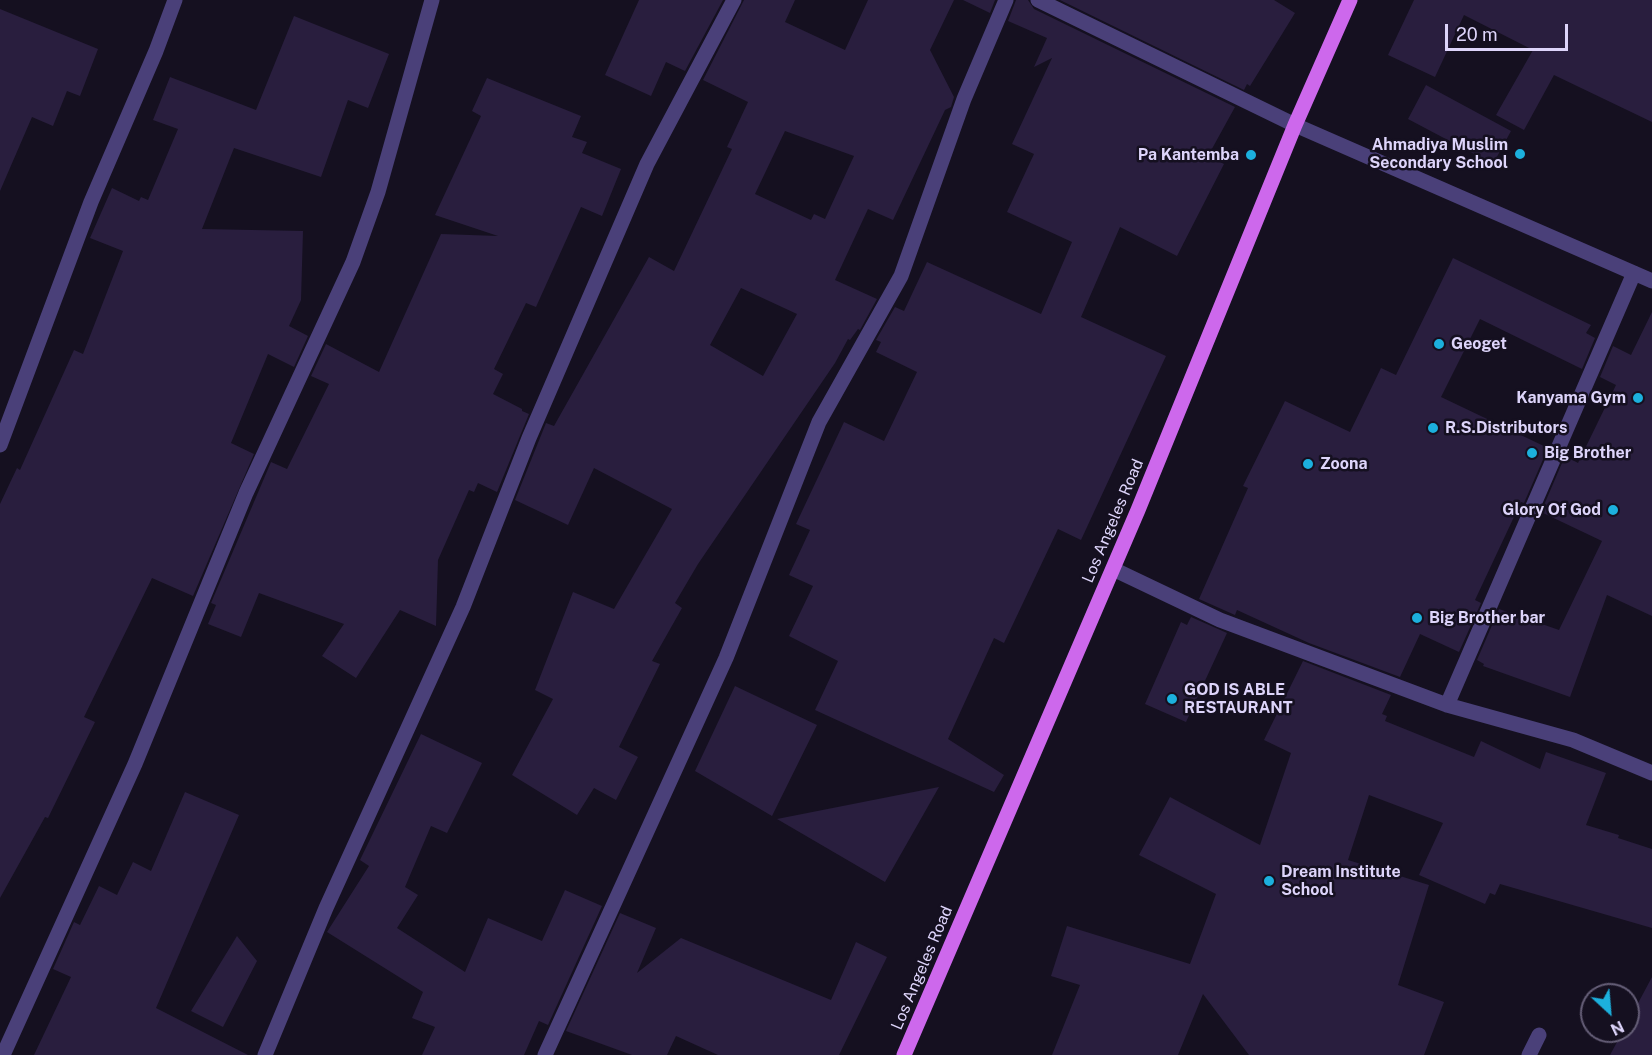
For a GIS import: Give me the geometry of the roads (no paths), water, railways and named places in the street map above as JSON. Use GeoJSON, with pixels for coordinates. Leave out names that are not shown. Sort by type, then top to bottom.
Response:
{"type":"FeatureCollection","features":[{"type":"Feature","properties":{"kind":"main road","name":"Los Angeles Road"},"geometry":{"type":"LineString","coordinates":[[904,1055],[1113,568],[1295,125],[1350,0]]}},
{"type":"Feature","properties":{"kind":"street"},"geometry":{"type":"LineString","coordinates":[[0,445],[92,202],[156,51],[175,0]]}},
{"type":"Feature","properties":{"kind":"street"},"geometry":{"type":"LineString","coordinates":[[3,1055],[135,764],[246,493],[353,262],[378,192],[432,0]]}},
{"type":"Feature","properties":{"kind":"street"},"geometry":{"type":"LineString","coordinates":[[265,1055],[326,908],[463,607],[529,438],[647,164],[734,0]]}},
{"type":"Feature","properties":{"kind":"street"},"geometry":{"type":"LineString","coordinates":[[545,1055],[726,658],[819,422],[901,276],[964,99],[1006,0]]}},
{"type":"Feature","properties":{"kind":"street"},"geometry":{"type":"LineString","coordinates":[[1038,0],[1295,125],[1652,280]]}},
{"type":"Feature","properties":{"kind":"street"},"geometry":{"type":"LineString","coordinates":[[1447,705],[1634,273]]}},
{"type":"Feature","properties":{"kind":"street"},"geometry":{"type":"LineString","coordinates":[[1113,568],[1220,620],[1447,705],[1573,740],[1652,773]]}},
{"type":"Feature","properties":{"kind":"street"},"geometry":{"type":"LineString","coordinates":[[1529,1055],[1539,1035]]}},
{"type":"Feature","properties":{"kind":"place","name":"Ahmadiya Muslim Secondary School"},"geometry":{"type":"Point","coordinates":[1520,154]}},
{"type":"Feature","properties":{"kind":"place","name":"Pa Kantemba"},"geometry":{"type":"Point","coordinates":[1251,155]}},
{"type":"Feature","properties":{"kind":"place","name":"Geoget"},"geometry":{"type":"Point","coordinates":[1439,344]}},
{"type":"Feature","properties":{"kind":"place","name":"Kanyama Gym"},"geometry":{"type":"Point","coordinates":[1638,398]}},
{"type":"Feature","properties":{"kind":"place","name":"R.S.Distributors"},"geometry":{"type":"Point","coordinates":[1433,428]}},
{"type":"Feature","properties":{"kind":"place","name":"Big Brother"},"geometry":{"type":"Point","coordinates":[1532,453]}},
{"type":"Feature","properties":{"kind":"place","name":"Zoona"},"geometry":{"type":"Point","coordinates":[1308,464]}},
{"type":"Feature","properties":{"kind":"place","name":"Glory Of God"},"geometry":{"type":"Point","coordinates":[1613,510]}},
{"type":"Feature","properties":{"kind":"place","name":"Big Brother bar"},"geometry":{"type":"Point","coordinates":[1417,618]}},
{"type":"Feature","properties":{"kind":"place","name":"GOD IS ABLE RESTAURANT"},"geometry":{"type":"Point","coordinates":[1172,699]}},
{"type":"Feature","properties":{"kind":"place","name":"Dream Institute School"},"geometry":{"type":"Point","coordinates":[1269,881]}}]}
